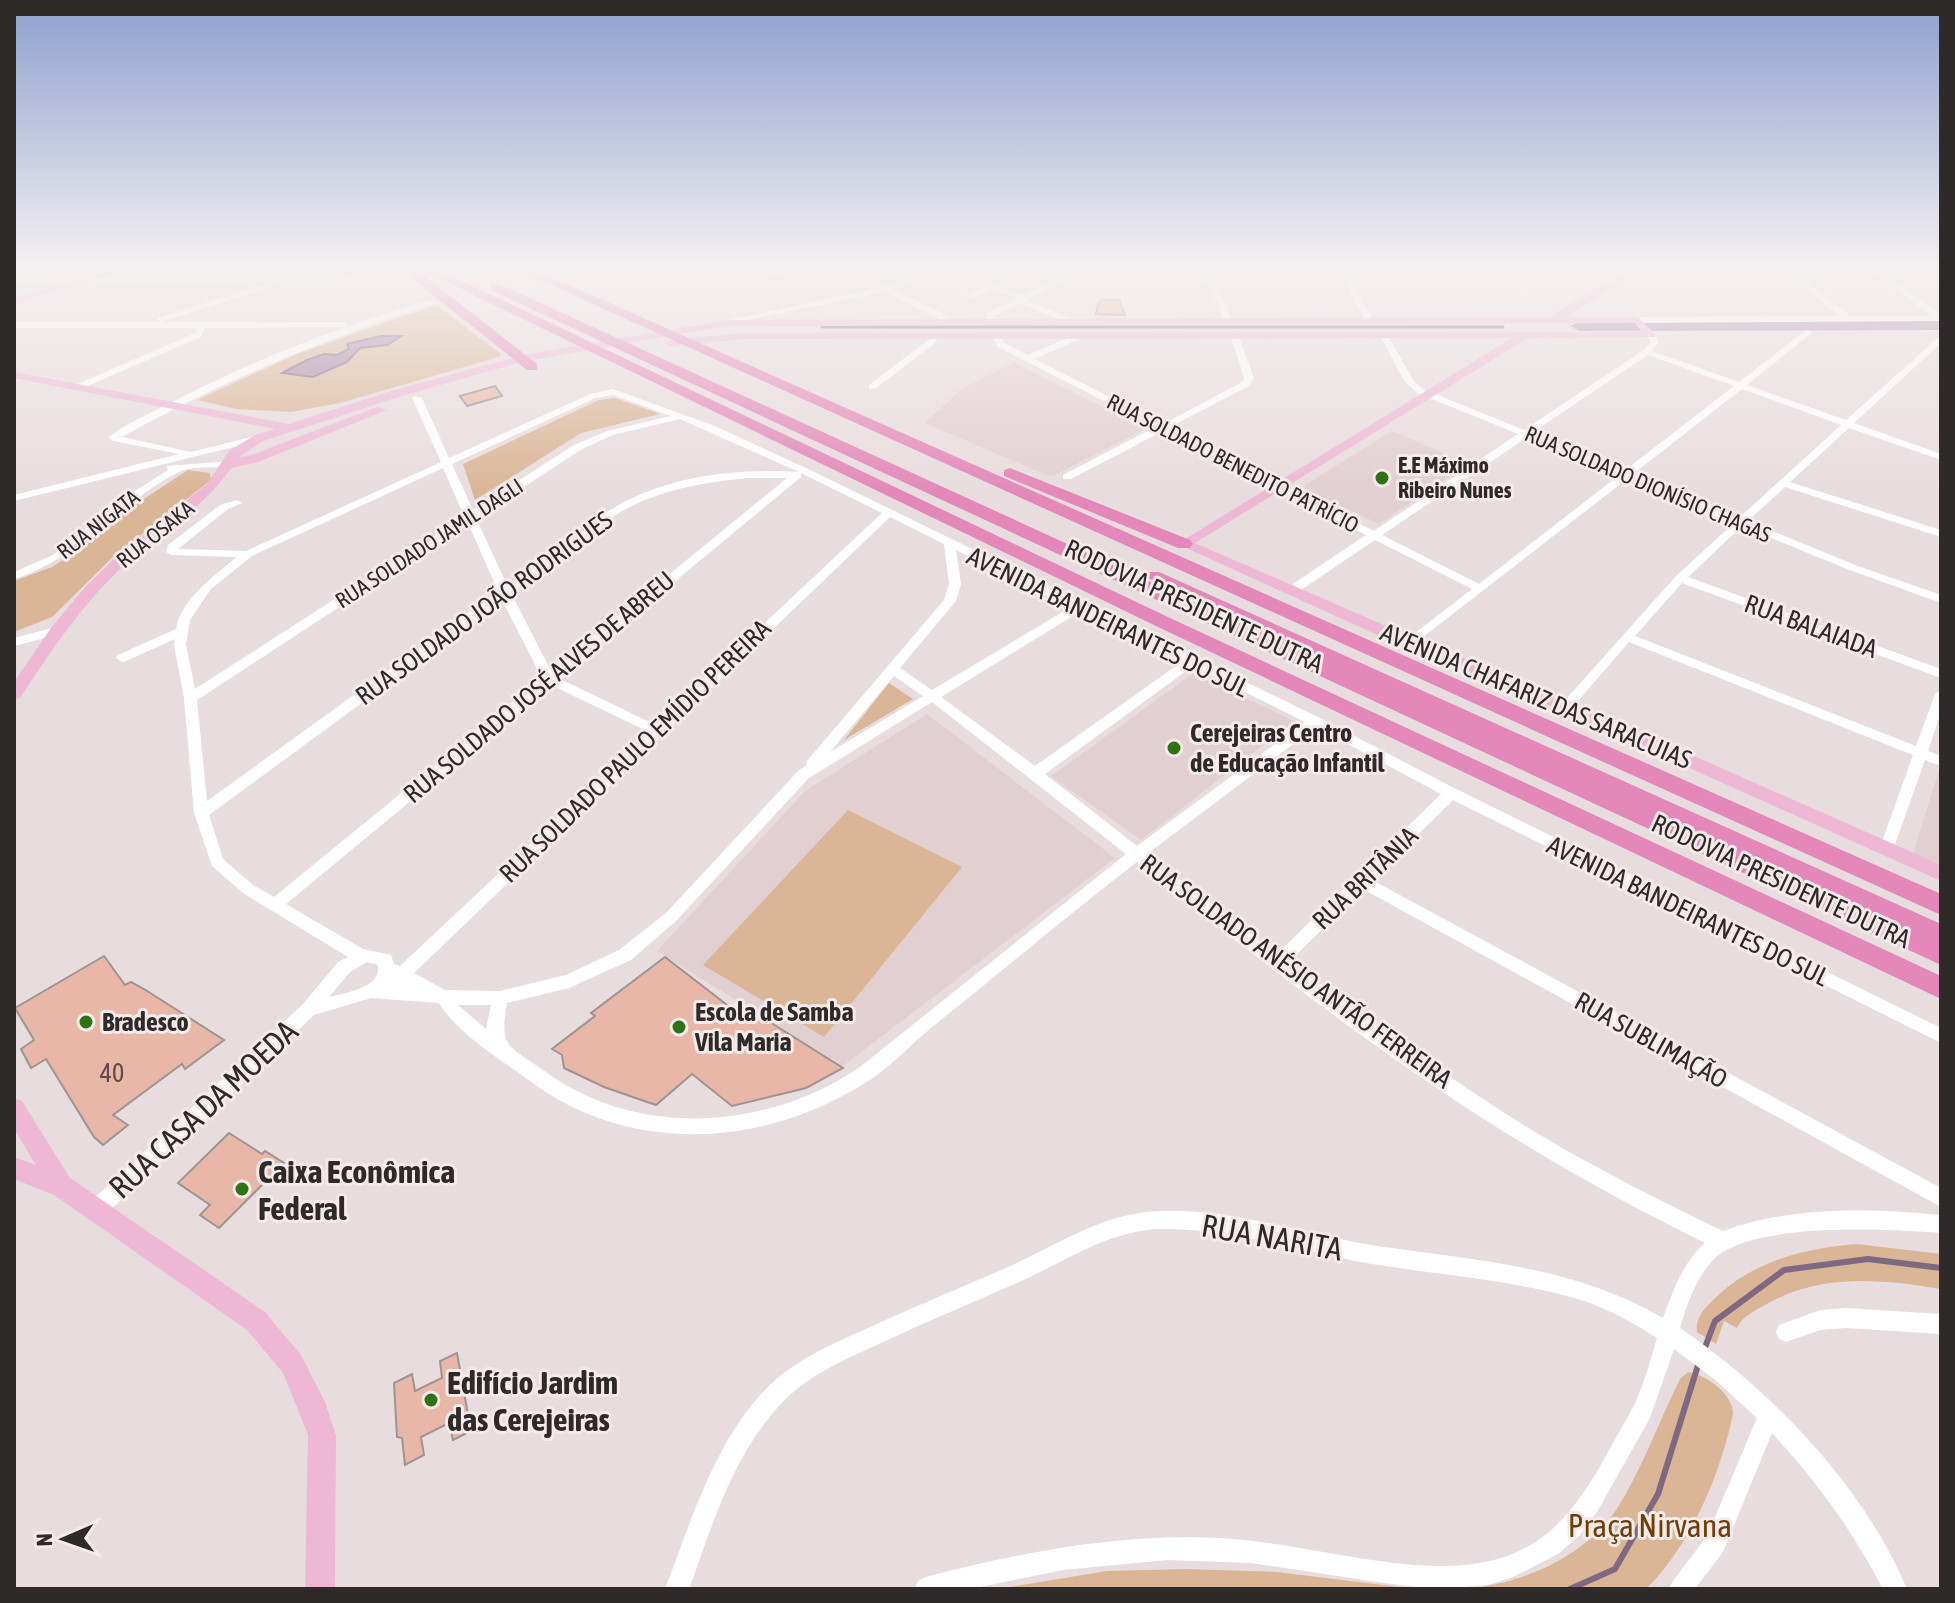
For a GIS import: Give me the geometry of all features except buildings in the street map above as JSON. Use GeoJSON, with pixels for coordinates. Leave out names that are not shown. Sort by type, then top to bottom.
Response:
{"type":"FeatureCollection","features":[{"type":"Feature","properties":{"kind":"highway"},"geometry":{"type":"LineString","coordinates":[[504,344],[528,362]]}},
{"type":"Feature","properties":{"kind":"highway","name":"RODOVIA PRESIDENTE DUTRA"},"geometry":{"type":"LineString","coordinates":[[577,344],[1941,988]]}},
{"type":"Feature","properties":{"kind":"highway","name":"RODOVIA PRESIDENTE DUTRA"},"geometry":{"type":"LineString","coordinates":[[616,344],[831,427],[994,481],[1941,905]]}},
{"type":"Feature","properties":{"kind":"highway","name":"RODOVIA PRESIDENTE DUTRA"},"geometry":{"type":"LineString","coordinates":[[643,344],[1941,935]]}},
{"type":"Feature","properties":{"kind":"highway","name":"RODOVIA PRESIDENTE DUTRA"},"geometry":{"type":"LineString","coordinates":[[686,344],[831,427],[1941,955]]}},
{"type":"Feature","properties":{"kind":"highway"},"geometry":{"type":"LineString","coordinates":[[1163,622],[1142,605],[829,448],[831,427],[900,429],[1184,544]]}},
{"type":"Feature","properties":{"kind":"main road"},"geometry":{"type":"LineString","coordinates":[[230,464],[253,459],[328,430],[365,409],[456,377],[619,344]]}},
{"type":"Feature","properties":{"kind":"main road"},"geometry":{"type":"LineString","coordinates":[[560,356],[668,344]]}},
{"type":"Feature","properties":{"kind":"main road"},"geometry":{"type":"LineString","coordinates":[[1184,544],[1512,344]]}},
{"type":"Feature","properties":{"kind":"main road"},"geometry":{"type":"LineString","coordinates":[[234,416],[284,418],[365,409],[417,398],[528,362]]}},
{"type":"Feature","properties":{"kind":"main road"},"geometry":{"type":"LineString","coordinates":[[14,375],[289,427],[328,430]]}},
{"type":"Feature","properties":{"kind":"main road"},"geometry":{"type":"LineString","coordinates":[[417,398],[423,392],[448,385],[456,377]]}},
{"type":"Feature","properties":{"kind":"main road"},"geometry":{"type":"LineString","coordinates":[[230,464],[234,454],[259,438],[328,415]]}},
{"type":"Feature","properties":{"kind":"main road","name":"RUA OSAKA"},"geometry":{"type":"LineString","coordinates":[[14,694],[56,631],[120,561],[212,487],[230,464]]}},
{"type":"Feature","properties":{"kind":"main road","name":"AVENIDA CHAFARIZ DAS SARACUIAS"},"geometry":{"type":"LineString","coordinates":[[1184,544],[1410,643],[1566,706],[1941,873]]}},
{"type":"Feature","properties":{"kind":"main road"},"geometry":{"type":"LineString","coordinates":[[14,1108],[62,1186]]}},
{"type":"Feature","properties":{"kind":"main road"},"geometry":{"type":"LineString","coordinates":[[14,1168],[62,1186],[256,1321],[292,1364],[315,1412],[322,1435],[320,1589]]}},
{"type":"Feature","properties":{"kind":"street"},"geometry":{"type":"LineString","coordinates":[[78,387],[178,344]]}},
{"type":"Feature","properties":{"kind":"street"},"geometry":{"type":"LineString","coordinates":[[193,454],[113,438],[170,405],[243,369],[308,344]]}},
{"type":"Feature","properties":{"kind":"street"},"geometry":{"type":"LineString","coordinates":[[872,387],[928,344]]}},
{"type":"Feature","properties":{"kind":"street","name":"RUA SOLDADO BENEDITO PATRÍCIO"},"geometry":{"type":"LineString","coordinates":[[1000,344],[1480,589]]}},
{"type":"Feature","properties":{"kind":"street"},"geometry":{"type":"LineString","coordinates":[[1028,359],[1062,344]]}},
{"type":"Feature","properties":{"kind":"street"},"geometry":{"type":"LineString","coordinates":[[1067,477],[1246,384],[1249,378],[1237,344]]}},
{"type":"Feature","properties":{"kind":"street","name":"RUA SOLDADO DIONÍSIO CHAGAS"},"geometry":{"type":"LineString","coordinates":[[1389,344],[1416,388],[1740,522],[1941,599]]}},
{"type":"Feature","properties":{"kind":"street"},"geometry":{"type":"LineString","coordinates":[[1291,591],[1528,434],[1647,352],[1654,344]]}},
{"type":"Feature","properties":{"kind":"street"},"geometry":{"type":"LineString","coordinates":[[1410,643],[1795,344]]}},
{"type":"Feature","properties":{"kind":"street"},"geometry":{"type":"LineString","coordinates":[[1566,706],[1680,578],[1935,344]]}},
{"type":"Feature","properties":{"kind":"street"},"geometry":{"type":"LineString","coordinates":[[1647,352],[1941,457]]}},
{"type":"Feature","properties":{"kind":"street","name":"AVENIDA BANDEIRANTES DO SUL"},"geometry":{"type":"LineString","coordinates":[[445,463],[593,396],[613,392],[681,416],[1315,721],[1451,793],[1941,1036]]}},
{"type":"Feature","properties":{"kind":"street"},"geometry":{"type":"LineString","coordinates":[[417,398],[504,592],[549,679],[656,730]]}},
{"type":"Feature","properties":{"kind":"street","name":"RUA SOLDADO JAMIL DAGLI"},"geometry":{"type":"LineString","coordinates":[[190,698],[588,442],[681,416]]}},
{"type":"Feature","properties":{"kind":"street","name":"RUA OSAKA"},"geometry":{"type":"LineString","coordinates":[[14,498],[259,438]]}},
{"type":"Feature","properties":{"kind":"street"},"geometry":{"type":"LineString","coordinates":[[362,957],[248,889],[217,862],[201,813],[190,698],[180,645],[181,632],[184,620],[207,587],[248,554],[445,463]]}},
{"type":"Feature","properties":{"kind":"street","name":"RUA OSAKA"},"geometry":{"type":"LineString","coordinates":[[119,473],[230,464]]}},
{"type":"Feature","properties":{"kind":"street","name":"RUA NIGATA"},"geometry":{"type":"LineString","coordinates":[[14,576],[57,557],[131,498],[180,467]]}},
{"type":"Feature","properties":{"kind":"street","name":"RUA SOLDADO JOÃO RODRIGUES"},"geometry":{"type":"LineString","coordinates":[[201,813],[616,511],[647,496],[706,478],[800,473]]}},
{"type":"Feature","properties":{"kind":"street","name":"RUA SOLDADO JOSÉ ALVES DE ABREU"},"geometry":{"type":"LineString","coordinates":[[276,904],[800,473]]}},
{"type":"Feature","properties":{"kind":"street"},"geometry":{"type":"LineString","coordinates":[[1781,483],[1941,534]]}},
{"type":"Feature","properties":{"kind":"street"},"geometry":{"type":"LineString","coordinates":[[237,503],[224,507],[174,545],[172,552],[248,554]]}},
{"type":"Feature","properties":{"kind":"street","name":"RUA SOLDADO PAULO EMÍDIO PEREIRA"},"geometry":{"type":"LineString","coordinates":[[377,991],[394,971],[888,513]]}},
{"type":"Feature","properties":{"kind":"street"},"geometry":{"type":"LineString","coordinates":[[950,544],[955,578],[953,596],[804,774],[650,937],[625,955],[569,981],[500,998],[443,996],[377,991],[354,996],[337,987],[339,973],[350,962],[362,957],[380,957],[394,971],[443,996],[454,1016],[500,1046],[544,1085],[599,1114],[667,1127],[695,1128],[723,1127],[761,1118],[795,1107],[857,1079],[1136,853],[1315,721]]}},
{"type":"Feature","properties":{"kind":"street","name":"RUA BALAIADA"},"geometry":{"type":"LineString","coordinates":[[1680,578],[1941,674]]}},
{"type":"Feature","properties":{"kind":"street"},"geometry":{"type":"LineString","coordinates":[[804,774],[1079,607]]}},
{"type":"Feature","properties":{"kind":"street"},"geometry":{"type":"LineString","coordinates":[[14,642],[56,631]]}},
{"type":"Feature","properties":{"kind":"street"},"geometry":{"type":"LineString","coordinates":[[122,658],[181,632]]}},
{"type":"Feature","properties":{"kind":"street"},"geometry":{"type":"LineString","coordinates":[[1627,637],[1941,761]]}},
{"type":"Feature","properties":{"kind":"street"},"geometry":{"type":"LineString","coordinates":[[1036,773],[1190,662]]}},
{"type":"Feature","properties":{"kind":"street","name":"RUA SOLDADO ANÉSIO ANTÃO FERREIRA"},"geometry":{"type":"LineString","coordinates":[[893,669],[1036,773],[1278,963],[1507,1124],[1623,1192],[1720,1240]]}},
{"type":"Feature","properties":{"kind":"street"},"geometry":{"type":"LineString","coordinates":[[1886,850],[1941,694]]}},
{"type":"Feature","properties":{"kind":"street","name":"RUA BRITÂNIA"},"geometry":{"type":"LineString","coordinates":[[1278,963],[1451,793]]}},
{"type":"Feature","properties":{"kind":"street","name":"RUA SUBLIMAÇÃO"},"geometry":{"type":"LineString","coordinates":[[1362,881],[1941,1198]]}},
{"type":"Feature","properties":{"kind":"street","name":"RUA CASA DA MOEDA"},"geometry":{"type":"LineString","coordinates":[[97,1209],[309,1009],[339,973]]}},
{"type":"Feature","properties":{"kind":"street","name":"RUA CASA DA MOEDA"},"geometry":{"type":"LineString","coordinates":[[309,1009],[354,996]]}},
{"type":"Feature","properties":{"kind":"street"},"geometry":{"type":"LineString","coordinates":[[500,998],[494,1031],[500,1046]]}},
{"type":"Feature","properties":{"kind":"street"},"geometry":{"type":"LineString","coordinates":[[926,1589],[993,1570],[1148,1549],[1205,1549],[1448,1579],[1509,1569],[1541,1553],[1581,1519],[1678,1341],[1685,1290],[1707,1253],[1720,1240],[1762,1230],[1837,1221],[1874,1219],[1941,1224]]}},
{"type":"Feature","properties":{"kind":"street","name":"RUA NARITA"},"geometry":{"type":"LineString","coordinates":[[677,1589],[730,1459],[766,1406],[794,1378],[887,1329],[1096,1236],[1133,1223],[1157,1220],[1209,1224],[1555,1284],[1611,1301],[1678,1341],[1746,1392],[1769,1414],[1857,1519],[1895,1589]]}},
{"type":"Feature","properties":{"kind":"street"},"geometry":{"type":"LineString","coordinates":[[1786,1332],[1820,1320],[1846,1318],[1941,1324]]}},
{"type":"Feature","properties":{"kind":"street"},"geometry":{"type":"LineString","coordinates":[[1681,1589],[1715,1544],[1769,1414]]}},
{"type":"Feature","properties":{"kind":"shaded area"},"geometry":{"type":"Polygon","coordinates":[[[347,344],[389,344],[360,348],[347,362],[313,377],[282,373],[324,354],[337,355],[349,349],[347,344]]]}},
{"type":"Feature","properties":{"kind":"shaded area"},"geometry":{"type":"Polygon","coordinates":[[[1014,363],[1143,430],[1053,476],[925,423],[961,389],[1014,363]]]}},
{"type":"Feature","properties":{"kind":"shaded area","name":"E.E Máximo Ribeiro Nunes"},"geometry":{"type":"Polygon","coordinates":[[[1392,431],[1468,464],[1379,524],[1305,489],[1305,485],[1392,431]]]}},
{"type":"Feature","properties":{"kind":"shaded area","name":"Cerejeiras Centro de Educação Infantil"},"geometry":{"type":"Polygon","coordinates":[[[1194,673],[1294,721],[1141,840],[1051,776],[1194,673]]]}},
{"type":"Feature","properties":{"kind":"shaded area"},"geometry":{"type":"Polygon","coordinates":[[[927,714],[1115,858],[843,1066],[657,951],[805,791],[927,714]]]}},
{"type":"Feature","properties":{"kind":"shaded area"},"geometry":{"type":"Polygon","coordinates":[[[1941,767],[1941,865],[1913,853],[1941,767]]]}},
{"type":"Feature","properties":{"kind":"green space"},"geometry":{"type":"Polygon","coordinates":[[[326,344],[487,344],[501,354],[340,403],[291,412],[236,409],[197,400],[326,344]]]}},
{"type":"Feature","properties":{"kind":"green space"},"geometry":{"type":"Polygon","coordinates":[[[615,398],[660,414],[581,433],[475,500],[463,464],[599,400],[615,398]]]}},
{"type":"Feature","properties":{"kind":"green space"},"geometry":{"type":"Polygon","coordinates":[[[188,470],[210,473],[211,480],[113,557],[52,617],[14,632],[14,581],[52,567],[89,543],[103,526],[188,470]]]}},
{"type":"Feature","properties":{"kind":"green space"},"geometry":{"type":"Polygon","coordinates":[[[889,683],[913,699],[844,740],[889,683]]]}},
{"type":"Feature","properties":{"kind":"green space"},"geometry":{"type":"Polygon","coordinates":[[[848,810],[962,867],[824,1037],[703,965],[848,810]]]}},
{"type":"Feature","properties":{"kind":"green space"},"geometry":{"type":"Polygon","coordinates":[[[1857,1244],[1941,1254],[1941,1289],[1873,1281],[1829,1283],[1786,1295],[1765,1305],[1749,1315],[1737,1328],[1724,1321],[1716,1344],[1697,1332],[1699,1318],[1706,1307],[1745,1275],[1799,1253],[1857,1244]]]}},
{"type":"Feature","properties":{"kind":"green space","name":"Praça Nirvana"},"geometry":{"type":"Polygon","coordinates":[[[1688,1372],[1718,1387],[1729,1399],[1733,1414],[1702,1508],[1677,1551],[1646,1589],[1465,1589],[1508,1581],[1551,1565],[1571,1554],[1605,1525],[1627,1492],[1680,1379],[1688,1372]]]}},
{"type":"Feature","properties":{"kind":"green space"},"geometry":{"type":"Polygon","coordinates":[[[1186,1569],[1276,1572],[1417,1589],[997,1589],[1107,1571],[1186,1569]]]}},
{"type":"Feature","properties":{"kind":"waterway"},"geometry":{"type":"LineString","coordinates":[[1704,1350],[1715,1321],[1784,1270],[1868,1259],[1941,1268]]}},
{"type":"Feature","properties":{"kind":"waterway"},"geometry":{"type":"LineString","coordinates":[[1570,1589],[1615,1569],[1658,1494],[1699,1362]]}},
{"type":"Feature","properties":{"kind":"place","name":"E.E Máximo Ribeiro Nunes"},"geometry":{"type":"Point","coordinates":[1382,478]}},
{"type":"Feature","properties":{"kind":"place","name":"Cerejeiras Centro de Educação Infantil"},"geometry":{"type":"Point","coordinates":[1174,748]}},
{"type":"Feature","properties":{"kind":"place","name":"Bradesco"},"geometry":{"type":"Point","coordinates":[86,1022]}},
{"type":"Feature","properties":{"kind":"place","name":"Escola de Samba Vila Maria"},"geometry":{"type":"Point","coordinates":[679,1027]}},
{"type":"Feature","properties":{"kind":"place","name":"Caixa Econômica Federal"},"geometry":{"type":"Point","coordinates":[242,1189]}},
{"type":"Feature","properties":{"kind":"place","name":"Edifício Jardim das Cerejeiras"},"geometry":{"type":"Point","coordinates":[431,1400]}}]}
